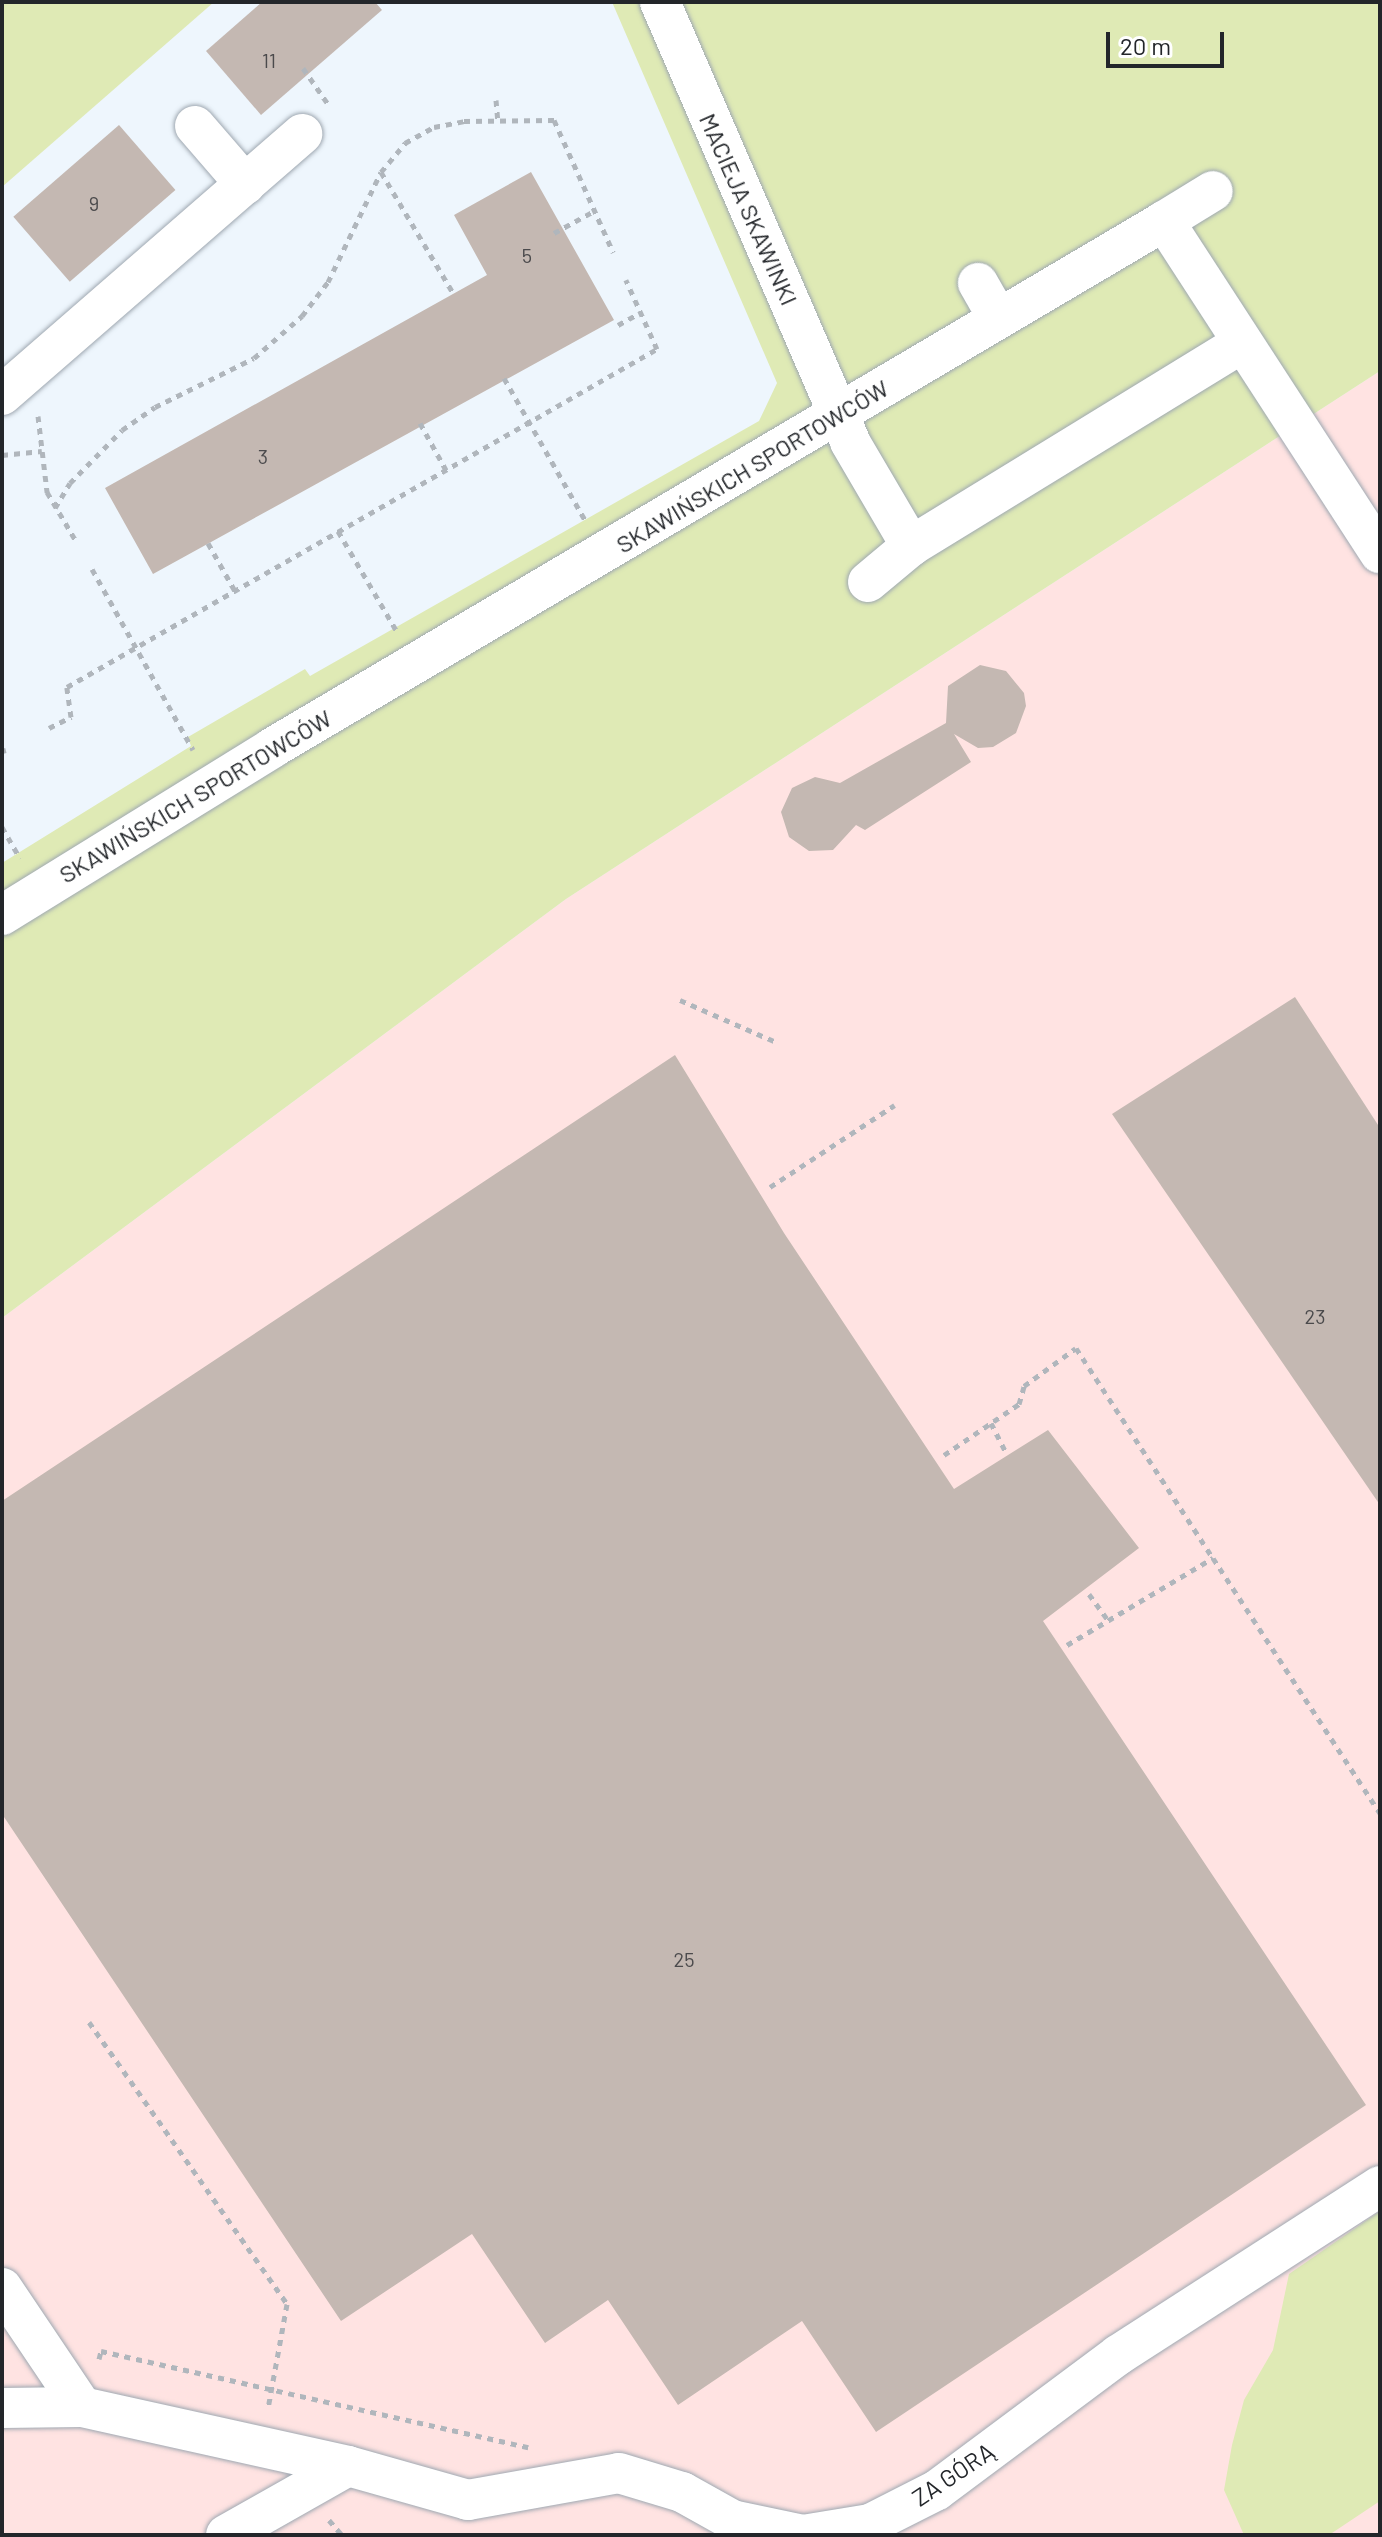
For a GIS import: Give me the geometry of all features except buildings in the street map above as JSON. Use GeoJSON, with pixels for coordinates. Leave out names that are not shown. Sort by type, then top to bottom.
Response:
{"type":"FeatureCollection","features":[{"type":"Feature","properties":{"kind":"street","name":"MACIEJA SKAWINKI"},"geometry":{"type":"LineString","coordinates":[[660,2],[840,415],[911,546]]}},
{"type":"Feature","properties":{"kind":"street"},"geometry":{"type":"LineString","coordinates":[[195,126],[245,184]]}},
{"type":"Feature","properties":{"kind":"street"},"geometry":{"type":"LineString","coordinates":[[20,403],[245,184],[302,134]]}},
{"type":"Feature","properties":{"kind":"street","name":"SKAWIŃSKICH SPORTOWCÓW"},"geometry":{"type":"LineString","coordinates":[[2,915],[272,748],[840,415],[1213,191]]}},
{"type":"Feature","properties":{"kind":"street"},"geometry":{"type":"LineString","coordinates":[[1164,221],[1241,344],[1380,553]]}},
{"type":"Feature","properties":{"kind":"street"},"geometry":{"type":"LineString","coordinates":[[978,283],[998,318]]}},
{"type":"Feature","properties":{"kind":"street"},"geometry":{"type":"LineString","coordinates":[[868,582],[911,546],[1241,344]]}},
{"type":"Feature","properties":{"kind":"street","name":"ZA GÓRĄ"},"geometry":{"type":"LineString","coordinates":[[348,2466],[468,2500],[619,2473],[682,2492],[732,2520],[803,2535],[870,2524],[937,2490],[1118,2355],[1380,2186]]}},
{"type":"Feature","properties":{"kind":"street"},"geometry":{"type":"LineString","coordinates":[[2,2288],[82,2407]]}},
{"type":"Feature","properties":{"kind":"street"},"geometry":{"type":"LineString","coordinates":[[2,2408],[82,2407],[348,2466]]}},
{"type":"Feature","properties":{"kind":"street"},"geometry":{"type":"LineString","coordinates":[[226,2535],[348,2466]]}},
{"type":"Feature","properties":{"kind":"path"},"geometry":{"type":"LineString","coordinates":[[496,100],[498,121]]}},
{"type":"Feature","properties":{"kind":"path"},"geometry":{"type":"LineString","coordinates":[[55,508],[70,483],[122,430],[155,407],[254,358],[302,316],[328,282],[381,172],[405,143],[434,127],[554,120],[613,252]]}},
{"type":"Feature","properties":{"kind":"path"},"geometry":{"type":"LineString","coordinates":[[381,172],[453,293]]}},
{"type":"Feature","properties":{"kind":"path"},"geometry":{"type":"LineString","coordinates":[[554,233],[594,211]]}},
{"type":"Feature","properties":{"kind":"path"},"geometry":{"type":"LineString","coordinates":[[49,728],[71,717],[67,687],[657,349],[626,280]]}},
{"type":"Feature","properties":{"kind":"path"},"geometry":{"type":"LineString","coordinates":[[618,325],[640,313]]}},
{"type":"Feature","properties":{"kind":"path"},"geometry":{"type":"LineString","coordinates":[[504,378],[591,531]]}},
{"type":"Feature","properties":{"kind":"path"},"geometry":{"type":"LineString","coordinates":[[20,403],[42,451],[47,492],[76,541]]}},
{"type":"Feature","properties":{"kind":"path"},"geometry":{"type":"LineString","coordinates":[[420,423],[446,470]]}},
{"type":"Feature","properties":{"kind":"path"},"geometry":{"type":"LineString","coordinates":[[2,455],[42,451]]}},
{"type":"Feature","properties":{"kind":"path"},"geometry":{"type":"LineString","coordinates":[[338,531],[402,640]]}},
{"type":"Feature","properties":{"kind":"path"},"geometry":{"type":"LineString","coordinates":[[208,543],[235,591]]}},
{"type":"Feature","properties":{"kind":"path"},"geometry":{"type":"LineString","coordinates":[[92,569],[198,759]]}},
{"type":"Feature","properties":{"kind":"path"},"geometry":{"type":"LineString","coordinates":[[2,827],[26,869]]}},
{"type":"Feature","properties":{"kind":"path"},"geometry":{"type":"LineString","coordinates":[[680,1000],[776,1042]]}},
{"type":"Feature","properties":{"kind":"path"},"geometry":{"type":"LineString","coordinates":[[770,1187],[895,1105]]}},
{"type":"Feature","properties":{"kind":"path"},"geometry":{"type":"LineString","coordinates":[[944,1455],[1019,1404],[1024,1386],[1076,1348],[1380,1813]]}},
{"type":"Feature","properties":{"kind":"path"},"geometry":{"type":"LineString","coordinates":[[991,1423],[1005,1451]]}},
{"type":"Feature","properties":{"kind":"path"},"geometry":{"type":"LineString","coordinates":[[1067,1645],[1213,1558]]}},
{"type":"Feature","properties":{"kind":"path"},"geometry":{"type":"LineString","coordinates":[[1089,1594],[1108,1620]]}},
{"type":"Feature","properties":{"kind":"path"},"geometry":{"type":"LineString","coordinates":[[89,2022],[287,2304],[260,2446]]}},
{"type":"Feature","properties":{"kind":"path"},"geometry":{"type":"LineString","coordinates":[[82,2407],[101,2351],[271,2392],[543,2446]]}},
{"type":"Feature","properties":{"kind":"path"},"geometry":{"type":"LineString","coordinates":[[291,2498],[334,2523],[342,2535]]}},
{"type":"Feature","properties":{"kind":"shaded area"},"geometry":{"type":"Polygon","coordinates":[[[1380,371],[1380,2535],[2,2535],[2,1318],[566,899],[1380,371]]]}},
{"type":"Feature","properties":{"kind":"green space"},"geometry":{"type":"Polygon","coordinates":[[[2,2],[214,2],[2,187],[2,2]]]}},
{"type":"Feature","properties":{"kind":"green space"},"geometry":{"type":"Polygon","coordinates":[[[612,2],[1380,2],[1380,371],[566,899],[2,1318],[2,863],[191,746],[188,737],[305,669],[310,676],[759,421],[777,383],[612,2]]]}},
{"type":"Feature","properties":{"kind":"green space"},"geometry":{"type":"Polygon","coordinates":[[[1380,2211],[1380,2501],[1329,2535],[1244,2535],[1224,2490],[1244,2400],[1273,2350],[1289,2274],[1380,2211]]]}}]}
